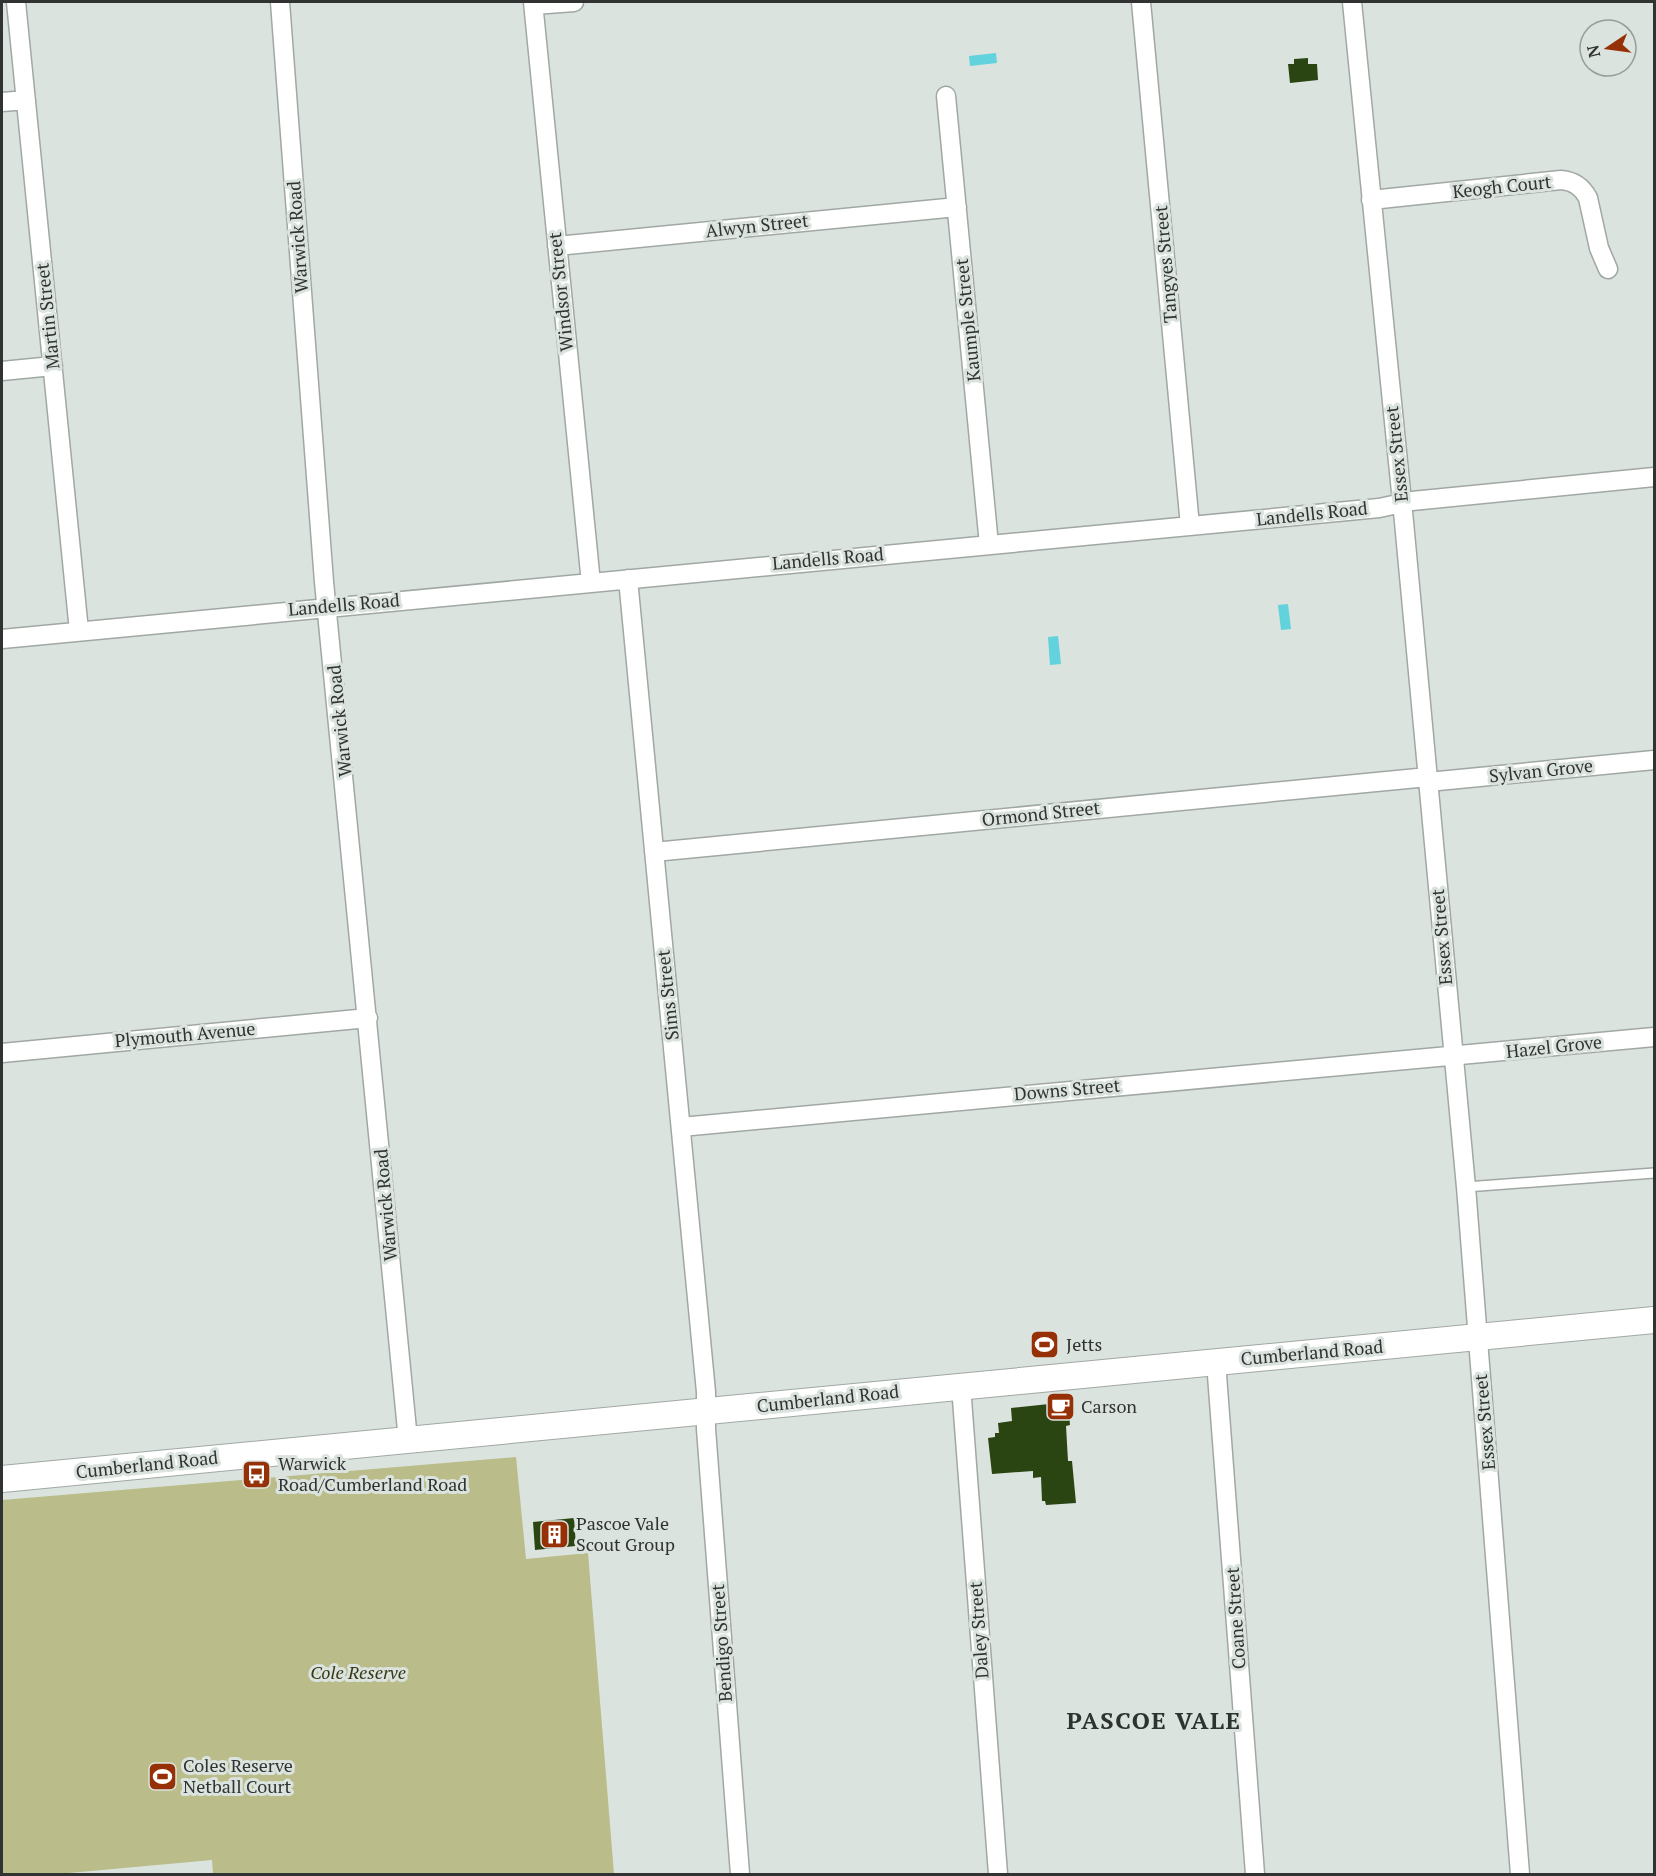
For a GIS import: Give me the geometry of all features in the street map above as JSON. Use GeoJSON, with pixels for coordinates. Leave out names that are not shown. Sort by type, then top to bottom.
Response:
{"type":"FeatureCollection","features":[{"type":"Feature","properties":{"kind":"main road","name":"Cumberland Road"},"geometry":{"type":"LineString","coordinates":[[2,1479],[1654,1320]]}},
{"type":"Feature","properties":{"kind":"street","name":"Martin Street"},"geometry":{"type":"LineString","coordinates":[[16,2],[79,631]]}},
{"type":"Feature","properties":{"kind":"street","name":"Warwick Road"},"geometry":{"type":"LineString","coordinates":[[280,2],[328,607],[408,1440]]}},
{"type":"Feature","properties":{"kind":"street"},"geometry":{"type":"LineString","coordinates":[[533,4],[574,2]]}},
{"type":"Feature","properties":{"kind":"street","name":"Tangyes Street"},"geometry":{"type":"LineString","coordinates":[[1141,2],[1190,526]]}},
{"type":"Feature","properties":{"kind":"street","name":"Essex Street"},"geometry":{"type":"LineString","coordinates":[[1352,2],[1466,1187],[1520,1875]]}},
{"type":"Feature","properties":{"kind":"street","name":"Windsor Street"},"geometry":{"type":"LineString","coordinates":[[533,4],[591,583]]}},
{"type":"Feature","properties":{"kind":"street","name":"Kaumple Street"},"geometry":{"type":"LineString","coordinates":[[946,96],[989,545]]}},
{"type":"Feature","properties":{"kind":"street"},"geometry":{"type":"LineString","coordinates":[[2,102],[26,100]]}},
{"type":"Feature","properties":{"kind":"street","name":"Keogh Court"},"geometry":{"type":"LineString","coordinates":[[1371,200],[1561,180],[1571,182],[1584,191],[1588,198],[1595,232],[1608,269]]}},
{"type":"Feature","properties":{"kind":"street","name":"Alwyn Street"},"geometry":{"type":"LineString","coordinates":[[556,246],[957,207]]}},
{"type":"Feature","properties":{"kind":"street"},"geometry":{"type":"LineString","coordinates":[[2,371],[53,366]]}},
{"type":"Feature","properties":{"kind":"street","name":"Landells Road"},"geometry":{"type":"LineString","coordinates":[[2,639],[1190,526],[1654,477]]}},
{"type":"Feature","properties":{"kind":"street","name":"Sims Street"},"geometry":{"type":"LineString","coordinates":[[628,579],[706,1411]]}},
{"type":"Feature","properties":{"kind":"street","name":"Sylvan Grove"},"geometry":{"type":"LineString","coordinates":[[1428,779],[1654,760]]}},
{"type":"Feature","properties":{"kind":"street","name":"Ormond Street"},"geometry":{"type":"LineString","coordinates":[[654,852],[1428,779]]}},
{"type":"Feature","properties":{"kind":"street","name":"Plymouth Avenue"},"geometry":{"type":"LineString","coordinates":[[2,1053],[368,1018]]}},
{"type":"Feature","properties":{"kind":"street","name":"Hazel Grove"},"geometry":{"type":"LineString","coordinates":[[1453,1055],[1654,1037]]}},
{"type":"Feature","properties":{"kind":"street","name":"Downs Street"},"geometry":{"type":"LineString","coordinates":[[681,1127],[1453,1055]]}},
{"type":"Feature","properties":{"kind":"street","name":"Coane Street"},"geometry":{"type":"LineString","coordinates":[[1216,1362],[1255,1875]]}},
{"type":"Feature","properties":{"kind":"street","name":"Daley Street"},"geometry":{"type":"LineString","coordinates":[[961,1386],[998,1875]]}},
{"type":"Feature","properties":{"kind":"street","name":"Bendigo Street"},"geometry":{"type":"LineString","coordinates":[[706,1411],[740,1875]]}},
{"type":"Feature","properties":{"kind":"lane"},"geometry":{"type":"LineString","coordinates":[[1466,1187],[1654,1173]]}},
{"type":"Feature","properties":{"kind":"green space","name":"Cole Reserve"},"geometry":{"type":"Polygon","coordinates":[[[516,1457],[526,1559],[588,1553],[614,1874],[213,1874],[212,1860],[58,1874],[2,1874],[2,1500],[516,1457]]]}},
{"type":"Feature","properties":{"kind":"water"},"geometry":{"type":"Polygon","coordinates":[[[996,53],[997,63],[970,66],[969,56],[996,53]]]}},
{"type":"Feature","properties":{"kind":"water"},"geometry":{"type":"Polygon","coordinates":[[[1288,604],[1291,629],[1281,630],[1278,605],[1288,604]]]}},
{"type":"Feature","properties":{"kind":"water"},"geometry":{"type":"Polygon","coordinates":[[[1058,636],[1061,664],[1050,665],[1048,637],[1058,636]]]}},
{"type":"Feature","properties":{"kind":"building"},"geometry":{"type":"Polygon","coordinates":[[[1308,58],[1308,64],[1317,64],[1318,80],[1290,83],[1288,64],[1294,64],[1294,59],[1308,58]]]}},
{"type":"Feature","properties":{"kind":"building"},"geometry":{"type":"Polygon","coordinates":[[[1068,1402],[1070,1425],[1066,1426],[1068,1461],[1072,1461],[1076,1503],[1046,1505],[1045,1501],[1042,1501],[1041,1477],[1033,1478],[1033,1471],[992,1474],[988,1438],[995,1437],[995,1433],[999,1433],[998,1423],[1012,1421],[1011,1408],[1068,1402]]]}},
{"type":"Feature","properties":{"kind":"building","name":"Pascoe Vale Scout Group"},"geometry":{"type":"Polygon","coordinates":[[[574,1518],[576,1546],[535,1550],[533,1522],[574,1518]]]}},
{"type":"Feature","properties":{"kind":"place","name":"Jetts"},"geometry":{"type":"Point","coordinates":[1045,1345]}},
{"type":"Feature","properties":{"kind":"place","name":"Carson"},"geometry":{"type":"Point","coordinates":[1060,1407]}},
{"type":"Feature","properties":{"kind":"place","name":"Warwick Road/Cumberland Road"},"geometry":{"type":"Point","coordinates":[257,1474]}},
{"type":"Feature","properties":{"kind":"place","name":"Pascoe Vale Scout Group"},"geometry":{"type":"Point","coordinates":[555,1534]}},
{"type":"Feature","properties":{"kind":"place","name":"Coles Reserve Netball Court"},"geometry":{"type":"Point","coordinates":[162,1776]}},
{"type":"Feature","properties":{"kind":"district","name":"PASCOE VALE"},"geometry":{"type":"Point","coordinates":[1154,1721]}}]}
